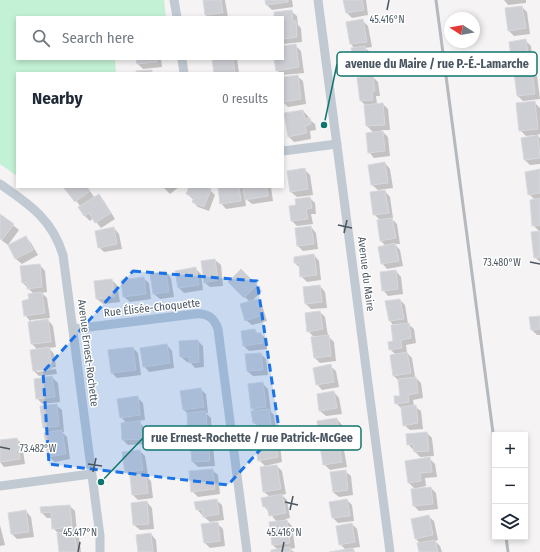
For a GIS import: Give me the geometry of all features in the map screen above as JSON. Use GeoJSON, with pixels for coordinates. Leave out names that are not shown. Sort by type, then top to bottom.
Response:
{"type":"FeatureCollection","features":[{"type":"Feature","properties":{"kind":"street"},"geometry":{"type":"LineString","coordinates":[[174,0],[177,16]]}},
{"type":"Feature","properties":{"kind":"street","name":"Avenue du Maire"},"geometry":{"type":"LineString","coordinates":[[318,0],[390,552]]}},
{"type":"Feature","properties":{"kind":"street"},"geometry":{"type":"LineString","coordinates":[[182,60],[184,72]]}},
{"type":"Feature","properties":{"kind":"street"},"geometry":{"type":"LineString","coordinates":[[284,151],[337,144]]}},
{"type":"Feature","properties":{"kind":"street","name":"Avenue Ernest-Rochette"},"geometry":{"type":"LineString","coordinates":[[0,184],[35,210],[47,222],[55,234],[61,248],[64,261],[100,536],[100,552]]}},
{"type":"Feature","properties":{"kind":"street","name":"Rue Élisée-Choquette"},"geometry":{"type":"LineString","coordinates":[[73,329],[195,314],[206,314],[214,320],[218,329],[247,552]]}},
{"type":"Feature","properties":{"kind":"street"},"geometry":{"type":"LineString","coordinates":[[0,486],[91,474]]}},
{"type":"Feature","properties":{"kind":"highlighted area"},"geometry":{"type":"Polygon","coordinates":[[[133,271],[257,281],[279,429],[228,485],[49,464],[43,372],[133,271]]]}},
{"type":"Feature","properties":{"kind":"green space"},"geometry":{"type":"Polygon","coordinates":[[[0,0],[164,0],[166,16],[16,16],[16,60],[115,60],[116,72],[16,72],[16,175],[0,164],[0,0]]]}},
{"type":"Feature","properties":{"kind":"building"},"geometry":{"type":"Polygon","coordinates":[[[203,0],[221,0],[223,13],[205,15],[203,0]]]}},
{"type":"Feature","properties":{"kind":"building"},"geometry":{"type":"Polygon","coordinates":[[[265,0],[288,0],[288,2],[266,5],[265,0]]]}},
{"type":"Feature","properties":{"kind":"building"},"geometry":{"type":"Polygon","coordinates":[[[343,0],[362,0],[364,10],[346,13],[343,0]]]}},
{"type":"Feature","properties":{"kind":"building"},"geometry":{"type":"Polygon","coordinates":[[[522,6],[526,28],[508,31],[505,8],[522,6]]]}},
{"type":"Feature","properties":{"kind":"building"},"geometry":{"type":"Polygon","coordinates":[[[292,10],[293,21],[296,21],[297,37],[284,39],[284,16],[274,16],[274,12],[292,10]]]}},
{"type":"Feature","properties":{"kind":"building"},"geometry":{"type":"Polygon","coordinates":[[[363,19],[367,42],[350,44],[346,22],[363,19]]]}},
{"type":"Feature","properties":{"kind":"building"},"geometry":{"type":"Polygon","coordinates":[[[526,39],[529,63],[512,66],[509,42],[526,39]]]}},
{"type":"Feature","properties":{"kind":"building"},"geometry":{"type":"Polygon","coordinates":[[[296,44],[299,67],[276,71],[274,60],[284,60],[284,46],[296,44]]]}},
{"type":"Feature","properties":{"kind":"building"},"geometry":{"type":"Polygon","coordinates":[[[365,46],[369,71],[356,73],[351,48],[365,46]]]}},
{"type":"Feature","properties":{"kind":"building"},"geometry":{"type":"Polygon","coordinates":[[[136,60],[156,60],[157,62],[137,64],[136,60]]]}},
{"type":"Feature","properties":{"kind":"building"},"geometry":{"type":"Polygon","coordinates":[[[212,60],[233,60],[235,72],[214,72],[212,60]]]}},
{"type":"Feature","properties":{"kind":"building"},"geometry":{"type":"Polygon","coordinates":[[[152,70],[152,72],[136,72],[152,70]]]}},
{"type":"Feature","properties":{"kind":"building"},"geometry":{"type":"Polygon","coordinates":[[[532,70],[535,94],[517,96],[514,72],[532,70]]]}},
{"type":"Feature","properties":{"kind":"building"},"geometry":{"type":"Polygon","coordinates":[[[298,75],[301,99],[284,102],[284,77],[298,75]]]}},
{"type":"Feature","properties":{"kind":"building"},"geometry":{"type":"Polygon","coordinates":[[[373,76],[375,91],[372,91],[373,100],[360,101],[357,78],[373,76]]]}},
{"type":"Feature","properties":{"kind":"building"},"geometry":{"type":"Polygon","coordinates":[[[535,101],[538,129],[519,131],[516,103],[535,101]]]}},
{"type":"Feature","properties":{"kind":"building"},"geometry":{"type":"Polygon","coordinates":[[[383,103],[385,125],[366,126],[364,105],[383,103]]]}},
{"type":"Feature","properties":{"kind":"building"},"geometry":{"type":"Polygon","coordinates":[[[303,110],[305,119],[310,118],[311,124],[305,126],[307,133],[288,137],[284,113],[303,110]]]}},
{"type":"Feature","properties":{"kind":"building"},"geometry":{"type":"Polygon","coordinates":[[[383,131],[385,151],[368,153],[366,133],[383,131]]]}},
{"type":"Feature","properties":{"kind":"building"},"geometry":{"type":"Polygon","coordinates":[[[538,135],[540,158],[524,160],[521,138],[538,135]]]}},
{"type":"Feature","properties":{"kind":"building"},"geometry":{"type":"Polygon","coordinates":[[[385,162],[388,183],[371,185],[368,165],[385,162]]]}},
{"type":"Feature","properties":{"kind":"building"},"geometry":{"type":"Polygon","coordinates":[[[305,168],[308,189],[290,192],[287,171],[305,168]]]}},
{"type":"Feature","properties":{"kind":"building"},"geometry":{"type":"Polygon","coordinates":[[[540,169],[540,193],[528,195],[525,172],[540,169]]]}},
{"type":"Feature","properties":{"kind":"building"},"geometry":{"type":"Polygon","coordinates":[[[64,188],[88,188],[90,191],[75,202],[64,188]]]}},
{"type":"Feature","properties":{"kind":"building"},"geometry":{"type":"Polygon","coordinates":[[[189,188],[211,189],[204,207],[192,202],[194,197],[186,194],[189,188]]]}},
{"type":"Feature","properties":{"kind":"building"},"geometry":{"type":"Polygon","coordinates":[[[218,188],[239,188],[241,201],[220,204],[218,188]]]}},
{"type":"Feature","properties":{"kind":"building"},"geometry":{"type":"Polygon","coordinates":[[[243,188],[267,188],[268,196],[245,200],[243,188]]]}},
{"type":"Feature","properties":{"kind":"building"},"geometry":{"type":"Polygon","coordinates":[[[385,190],[389,213],[373,215],[370,192],[385,190]]]}},
{"type":"Feature","properties":{"kind":"building"},"geometry":{"type":"Polygon","coordinates":[[[99,194],[111,213],[95,223],[89,213],[84,216],[78,207],[99,194]]]}},
{"type":"Feature","properties":{"kind":"building"},"geometry":{"type":"Polygon","coordinates":[[[310,197],[312,208],[306,209],[308,219],[291,221],[289,206],[296,205],[295,199],[310,197]]]}},
{"type":"Feature","properties":{"kind":"building"},"geometry":{"type":"Polygon","coordinates":[[[540,198],[540,225],[532,226],[530,200],[540,198]]]}},
{"type":"Feature","properties":{"kind":"building"},"geometry":{"type":"Polygon","coordinates":[[[0,214],[14,224],[2,240],[0,238],[0,214]]]}},
{"type":"Feature","properties":{"kind":"building"},"geometry":{"type":"Polygon","coordinates":[[[392,218],[396,238],[380,241],[377,220],[392,218]]]}},
{"type":"Feature","properties":{"kind":"building"},"geometry":{"type":"Polygon","coordinates":[[[311,226],[314,244],[297,246],[295,228],[311,226]]]}},
{"type":"Feature","properties":{"kind":"building"},"geometry":{"type":"Polygon","coordinates":[[[114,227],[117,244],[98,248],[95,231],[114,227]]]}},
{"type":"Feature","properties":{"kind":"building"},"geometry":{"type":"Polygon","coordinates":[[[540,231],[540,257],[534,258],[531,232],[540,231]]]}},
{"type":"Feature","properties":{"kind":"building"},"geometry":{"type":"Polygon","coordinates":[[[26,236],[33,250],[15,259],[8,245],[26,236]]]}},
{"type":"Feature","properties":{"kind":"building"},"geometry":{"type":"Polygon","coordinates":[[[395,243],[399,261],[381,264],[378,247],[395,243]]]}},
{"type":"Feature","properties":{"kind":"building"},"geometry":{"type":"Polygon","coordinates":[[[314,254],[317,275],[300,277],[299,263],[294,263],[294,257],[314,254]]]}},
{"type":"Feature","properties":{"kind":"building"},"geometry":{"type":"Polygon","coordinates":[[[215,259],[218,280],[204,283],[201,261],[215,259]]]}},
{"type":"Feature","properties":{"kind":"building"},"geometry":{"type":"Polygon","coordinates":[[[40,264],[42,287],[27,289],[27,283],[22,283],[20,266],[40,264]]]}},
{"type":"Feature","properties":{"kind":"building"},"geometry":{"type":"Polygon","coordinates":[[[196,267],[199,285],[178,288],[175,271],[196,267]]]}},
{"type":"Feature","properties":{"kind":"building"},"geometry":{"type":"Polygon","coordinates":[[[241,269],[257,285],[244,298],[228,282],[241,269]]]}},
{"type":"Feature","properties":{"kind":"building"},"geometry":{"type":"Polygon","coordinates":[[[396,270],[398,289],[382,291],[380,272],[396,270]]]}},
{"type":"Feature","properties":{"kind":"building"},"geometry":{"type":"Polygon","coordinates":[[[166,271],[169,292],[153,294],[150,274],[166,271]]]}},
{"type":"Feature","properties":{"kind":"building"},"geometry":{"type":"Polygon","coordinates":[[[144,277],[146,294],[123,297],[121,280],[144,277]]]}},
{"type":"Feature","properties":{"kind":"building"},"geometry":{"type":"Polygon","coordinates":[[[112,279],[115,297],[96,299],[94,281],[112,279]]]}},
{"type":"Feature","properties":{"kind":"building"},"geometry":{"type":"Polygon","coordinates":[[[320,285],[322,302],[305,304],[303,287],[320,285]]]}},
{"type":"Feature","properties":{"kind":"building"},"geometry":{"type":"Polygon","coordinates":[[[42,292],[45,313],[24,316],[22,301],[29,299],[28,294],[42,292]]]}},
{"type":"Feature","properties":{"kind":"building"},"geometry":{"type":"Polygon","coordinates":[[[257,299],[262,315],[245,321],[240,304],[257,299]]]}},
{"type":"Feature","properties":{"kind":"building"},"geometry":{"type":"Polygon","coordinates":[[[400,299],[404,319],[389,321],[385,301],[400,299]]]}},
{"type":"Feature","properties":{"kind":"building"},"geometry":{"type":"Polygon","coordinates":[[[320,311],[323,329],[307,332],[305,313],[320,311]]]}},
{"type":"Feature","properties":{"kind":"building"},"geometry":{"type":"Polygon","coordinates":[[[540,316],[540,329],[531,330],[529,317],[540,316]]]}},
{"type":"Feature","properties":{"kind":"building"},"geometry":{"type":"Polygon","coordinates":[[[48,319],[51,342],[31,344],[28,322],[48,319]]]}},
{"type":"Feature","properties":{"kind":"building"},"geometry":{"type":"Polygon","coordinates":[[[409,323],[411,338],[401,340],[402,348],[389,350],[388,342],[393,341],[391,325],[409,323]]]}},
{"type":"Feature","properties":{"kind":"building"},"geometry":{"type":"Polygon","coordinates":[[[255,329],[255,333],[261,333],[263,343],[243,346],[241,331],[255,329]]]}},
{"type":"Feature","properties":{"kind":"building"},"geometry":{"type":"Polygon","coordinates":[[[329,335],[331,356],[314,358],[311,337],[329,335]]]}},
{"type":"Feature","properties":{"kind":"building"},"geometry":{"type":"Polygon","coordinates":[[[198,340],[199,362],[189,363],[189,357],[180,357],[179,341],[198,340]]]}},
{"type":"Feature","properties":{"kind":"building"},"geometry":{"type":"Polygon","coordinates":[[[167,344],[170,363],[143,367],[140,348],[167,344]]]}},
{"type":"Feature","properties":{"kind":"building"},"geometry":{"type":"Polygon","coordinates":[[[49,347],[52,369],[33,371],[30,350],[49,347]]]}},
{"type":"Feature","properties":{"kind":"building"},"geometry":{"type":"Polygon","coordinates":[[[133,347],[136,370],[111,373],[108,350],[133,347]]]}},
{"type":"Feature","properties":{"kind":"building"},"geometry":{"type":"Polygon","coordinates":[[[407,352],[411,373],[393,376],[390,355],[407,352]]]}},
{"type":"Feature","properties":{"kind":"building"},"geometry":{"type":"Polygon","coordinates":[[[261,353],[263,370],[247,371],[245,354],[261,353]]]}},
{"type":"Feature","properties":{"kind":"building"},"geometry":{"type":"Polygon","coordinates":[[[331,364],[334,382],[316,385],[313,368],[331,364]]]}},
{"type":"Feature","properties":{"kind":"building"},"geometry":{"type":"Polygon","coordinates":[[[52,376],[55,397],[36,399],[34,379],[52,376]]]}},
{"type":"Feature","properties":{"kind":"building"},"geometry":{"type":"Polygon","coordinates":[[[416,377],[418,393],[408,395],[409,402],[395,404],[394,396],[400,396],[398,379],[416,377]]]}},
{"type":"Feature","properties":{"kind":"building"},"geometry":{"type":"Polygon","coordinates":[[[263,382],[266,407],[251,409],[248,384],[263,382]]]}},
{"type":"Feature","properties":{"kind":"building"},"geometry":{"type":"Polygon","coordinates":[[[201,388],[204,407],[183,410],[180,391],[201,388]]]}},
{"type":"Feature","properties":{"kind":"building"},"geometry":{"type":"Polygon","coordinates":[[[334,391],[337,408],[319,411],[317,394],[334,391]]]}},
{"type":"Feature","properties":{"kind":"building"},"geometry":{"type":"Polygon","coordinates":[[[138,396],[140,415],[120,418],[117,399],[138,396]]]}},
{"type":"Feature","properties":{"kind":"building"},"geometry":{"type":"Polygon","coordinates":[[[57,404],[59,426],[43,428],[40,406],[57,404]]]}},
{"type":"Feature","properties":{"kind":"building"},"geometry":{"type":"Polygon","coordinates":[[[416,405],[418,423],[403,426],[401,407],[416,405]]]}},
{"type":"Feature","properties":{"kind":"building"},"geometry":{"type":"Polygon","coordinates":[[[269,409],[272,431],[258,433],[257,423],[253,423],[251,411],[269,409]]]}},
{"type":"Feature","properties":{"kind":"building"},"geometry":{"type":"Polygon","coordinates":[[[206,411],[207,432],[188,434],[187,413],[206,411]]]}},
{"type":"Feature","properties":{"kind":"building"},"geometry":{"type":"Polygon","coordinates":[[[337,418],[340,439],[320,442],[317,421],[337,418]]]}},
{"type":"Feature","properties":{"kind":"building"},"geometry":{"type":"Polygon","coordinates":[[[140,421],[142,439],[122,440],[121,423],[140,421]]]}},
{"type":"Feature","properties":{"kind":"building"},"geometry":{"type":"Polygon","coordinates":[[[62,430],[66,454],[48,457],[44,433],[62,430]]]}},
{"type":"Feature","properties":{"kind":"building"},"geometry":{"type":"Polygon","coordinates":[[[427,432],[429,451],[414,452],[413,444],[407,445],[406,434],[427,432]]]}},
{"type":"Feature","properties":{"kind":"building"},"geometry":{"type":"Polygon","coordinates":[[[17,438],[20,459],[0,462],[0,440],[17,438]]]}},
{"type":"Feature","properties":{"kind":"building"},"geometry":{"type":"Polygon","coordinates":[[[208,439],[210,461],[192,462],[190,441],[208,439]]]}},
{"type":"Feature","properties":{"kind":"building"},"geometry":{"type":"Polygon","coordinates":[[[275,439],[278,457],[258,461],[255,443],[275,439]]]}},
{"type":"Feature","properties":{"kind":"building"},"geometry":{"type":"Polygon","coordinates":[[[339,443],[342,462],[323,465],[320,446],[339,443]]]}},
{"type":"Feature","properties":{"kind":"building"},"geometry":{"type":"Polygon","coordinates":[[[140,450],[143,470],[125,473],[122,452],[140,450]]]}},
{"type":"Feature","properties":{"kind":"building"},"geometry":{"type":"Polygon","coordinates":[[[430,457],[432,472],[420,473],[421,481],[408,483],[405,461],[430,457]]]}},
{"type":"Feature","properties":{"kind":"building"},"geometry":{"type":"Polygon","coordinates":[[[277,465],[281,489],[263,492],[260,467],[277,465]]]}},
{"type":"Feature","properties":{"kind":"building"},"geometry":{"type":"Polygon","coordinates":[[[213,469],[215,489],[191,492],[189,471],[213,469]]]}},
{"type":"Feature","properties":{"kind":"building"},"geometry":{"type":"Polygon","coordinates":[[[346,470],[348,490],[333,492],[330,472],[346,470]]]}},
{"type":"Feature","properties":{"kind":"building"},"geometry":{"type":"Polygon","coordinates":[[[146,474],[148,493],[132,495],[130,476],[146,474]]]}},
{"type":"Feature","properties":{"kind":"building"},"geometry":{"type":"Polygon","coordinates":[[[431,487],[433,504],[413,506],[411,489],[431,487]]]}},
{"type":"Feature","properties":{"kind":"building"},"geometry":{"type":"Polygon","coordinates":[[[282,494],[286,513],[269,516],[267,506],[263,507],[261,498],[282,494]]]}},
{"type":"Feature","properties":{"kind":"building"},"geometry":{"type":"Polygon","coordinates":[[[217,499],[219,514],[203,517],[202,509],[196,510],[194,502],[217,499]]]}},
{"type":"Feature","properties":{"kind":"building"},"geometry":{"type":"Polygon","coordinates":[[[347,499],[350,516],[332,518],[329,502],[347,499]]]}},
{"type":"Feature","properties":{"kind":"building"},"geometry":{"type":"Polygon","coordinates":[[[147,501],[149,524],[133,525],[131,503],[147,501]]]}},
{"type":"Feature","properties":{"kind":"building"},"geometry":{"type":"Polygon","coordinates":[[[70,505],[72,527],[52,529],[51,512],[41,513],[40,507],[70,505]]]}},
{"type":"Feature","properties":{"kind":"building"},"geometry":{"type":"Polygon","coordinates":[[[26,510],[29,532],[11,534],[8,513],[26,510]]]}},
{"type":"Feature","properties":{"kind":"building"},"geometry":{"type":"Polygon","coordinates":[[[429,515],[433,535],[415,539],[411,519],[429,515]]]}},
{"type":"Feature","properties":{"kind":"building"},"geometry":{"type":"Polygon","coordinates":[[[287,520],[290,543],[272,545],[269,522],[287,520]]]}},
{"type":"Feature","properties":{"kind":"building"},"geometry":{"type":"Polygon","coordinates":[[[218,522],[220,541],[204,543],[201,524],[218,522]]]}},
{"type":"Feature","properties":{"kind":"building"},"geometry":{"type":"Polygon","coordinates":[[[352,523],[355,542],[339,545],[336,526],[352,523]]]}},
{"type":"Feature","properties":{"kind":"building"},"geometry":{"type":"Polygon","coordinates":[[[74,531],[77,552],[59,552],[57,533],[74,531]]]}},
{"type":"Feature","properties":{"kind":"building"},"geometry":{"type":"Polygon","coordinates":[[[151,533],[153,552],[138,552],[136,535],[151,533]]]}},
{"type":"Feature","properties":{"kind":"building"},"geometry":{"type":"Polygon","coordinates":[[[435,540],[438,552],[419,552],[417,543],[435,540]]]}},
{"type":"Feature","properties":{"kind":"building"},"geometry":{"type":"Polygon","coordinates":[[[290,547],[291,552],[271,552],[271,550],[290,547]]]}},
{"type":"Feature","properties":{"kind":"building"},"geometry":{"type":"Polygon","coordinates":[[[353,548],[354,552],[329,552],[353,548]]]}},
{"type":"Feature","properties":{"kind":"railway"},"geometry":{"type":"LineString","coordinates":[[436,0],[493,432]]}},
{"type":"Feature","properties":{"kind":"railway"},"geometry":{"type":"LineString","coordinates":[[506,540],[508,552]]}},
{"type":"Feature","properties":{"kind":"place","name":"avenue du Maire / rue P.-É.-Lamarche"},"geometry":{"type":"Point","coordinates":[324,125]}},
{"type":"Feature","properties":{"kind":"place","name":"rue Ernest-Rochette / rue Patrick-McGee"},"geometry":{"type":"Point","coordinates":[101,482]}}]}
